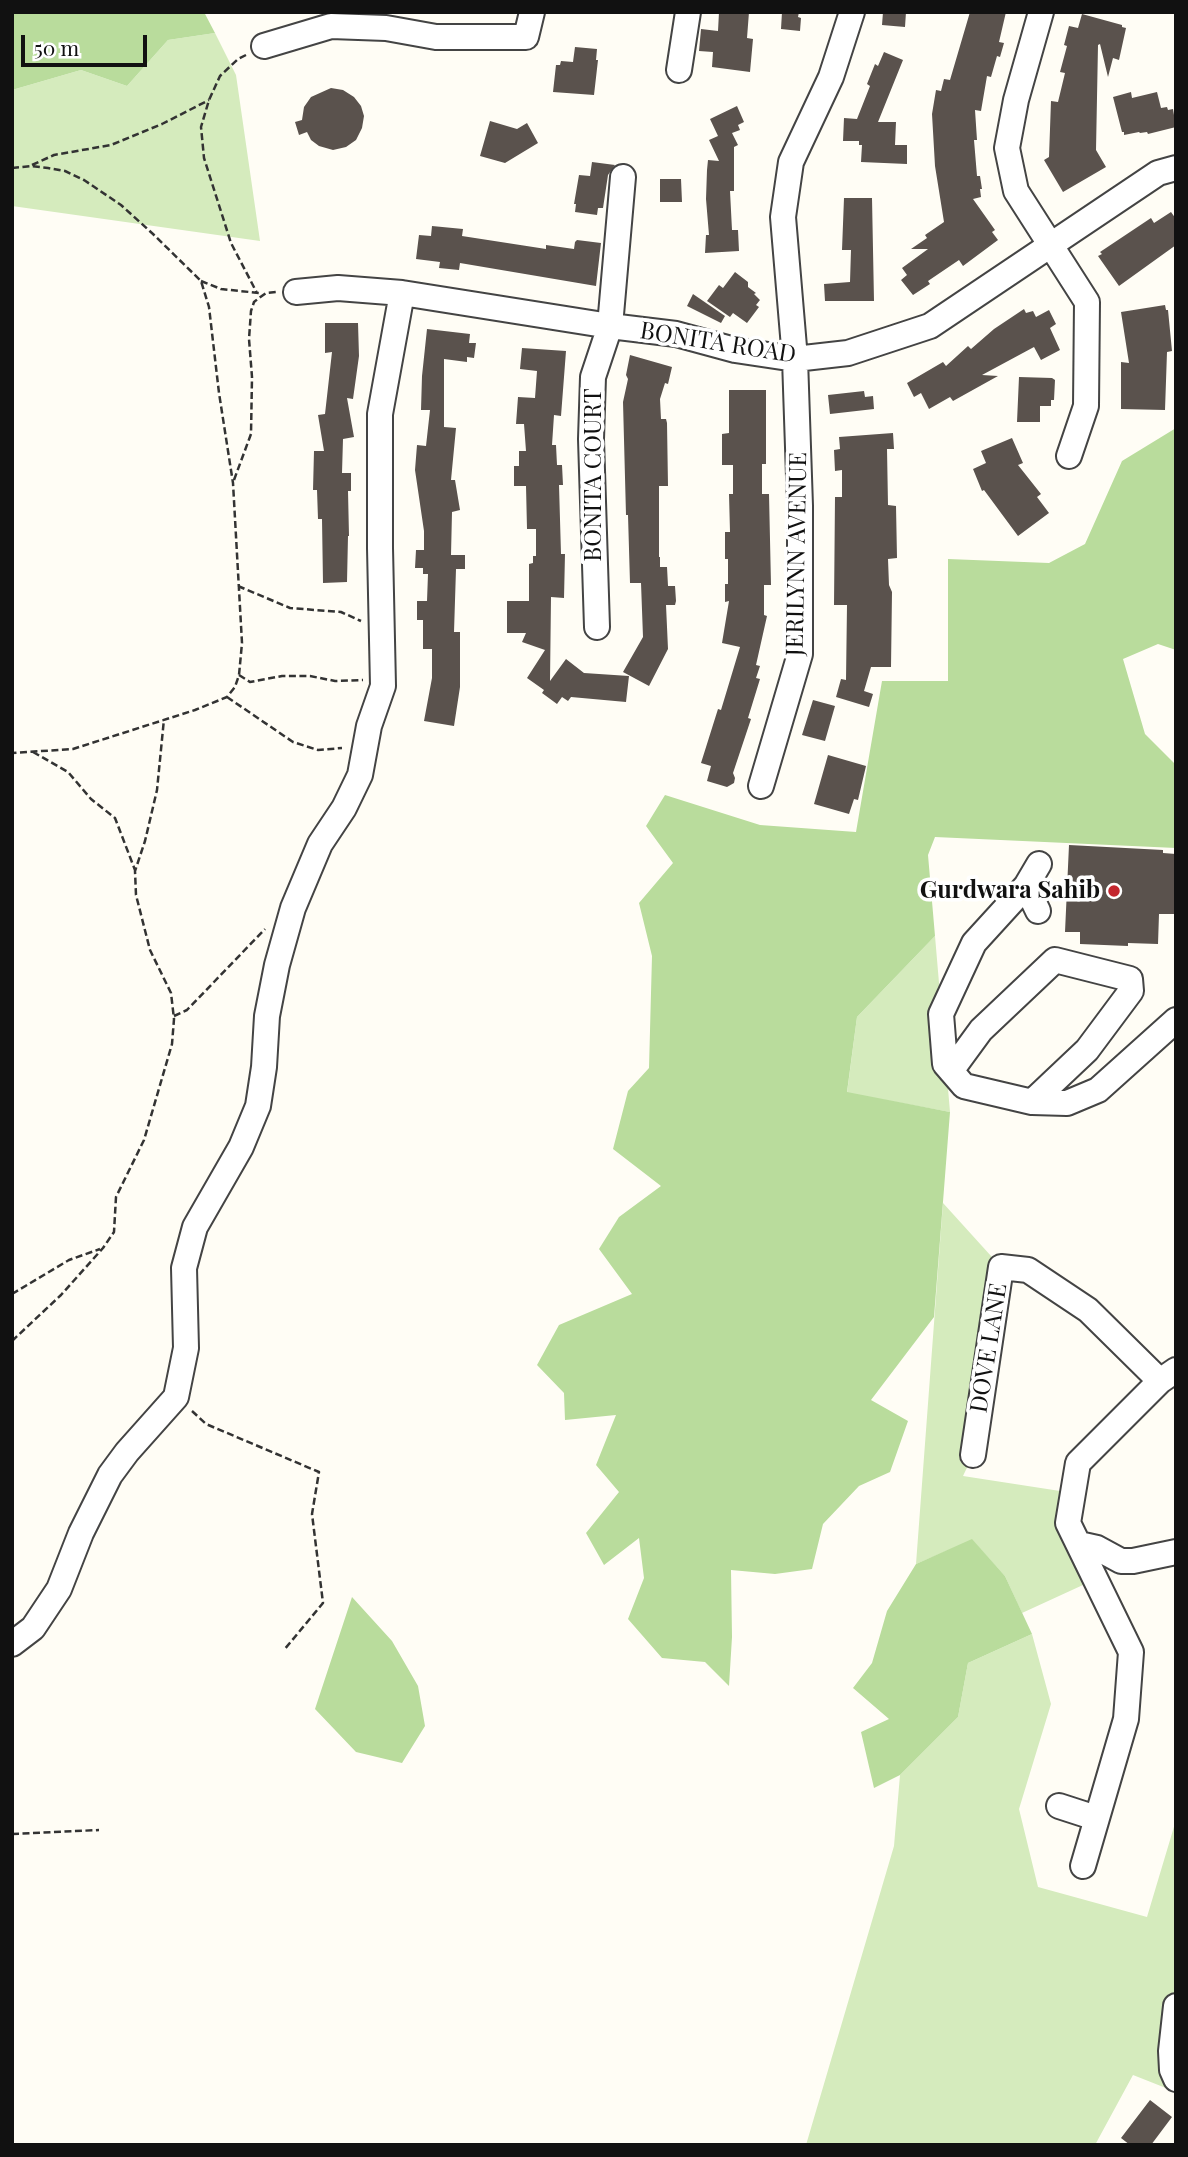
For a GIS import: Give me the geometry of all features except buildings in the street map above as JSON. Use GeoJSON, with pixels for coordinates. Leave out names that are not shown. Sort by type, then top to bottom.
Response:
{"type":"FeatureCollection","features":[{"type":"Feature","properties":{"kind":"street"},"geometry":{"type":"LineString","coordinates":[[264,46],[331,26],[386,28],[436,37],[526,37],[532,12]]}},
{"type":"Feature","properties":{"kind":"street"},"geometry":{"type":"LineString","coordinates":[[679,70],[688,12]]}},
{"type":"Feature","properties":{"kind":"street","name":"JERILYNN AVENUE"},"geometry":{"type":"LineString","coordinates":[[761,786],[800,654],[800,506],[795,359],[783,217],[791,162],[831,77],[852,12]]}},
{"type":"Feature","properties":{"kind":"street"},"geometry":{"type":"LineString","coordinates":[[1041,12],[1016,100],[1007,148],[1016,191],[1087,302],[1086,406],[1069,456]]}},
{"type":"Feature","properties":{"kind":"street","name":"BONITA ROAD"},"geometry":{"type":"LineString","coordinates":[[296,292],[338,288],[402,293],[676,334],[735,350],[795,359],[848,353],[930,326],[1158,173],[1176,168]]}},
{"type":"Feature","properties":{"kind":"street","name":"BONITA COURT"},"geometry":{"type":"LineString","coordinates":[[597,626],[593,377],[610,326],[623,177]]}},
{"type":"Feature","properties":{"kind":"street"},"geometry":{"type":"LineString","coordinates":[[12,1644],[33,1628],[59,1589],[85,1524],[110,1475],[176,1397],[186,1348],[184,1268],[195,1227],[241,1147],[258,1106],[267,1016],[291,915],[320,844],[344,808],[360,775],[369,726],[383,683],[380,414],[402,293]]}},
{"type":"Feature","properties":{"kind":"street"},"geometry":{"type":"LineString","coordinates":[[1038,864],[1026,886],[974,943],[941,1014],[945,1064],[964,1086],[1032,1102],[1067,1103],[1098,1090],[1176,1020]]}},
{"type":"Feature","properties":{"kind":"street"},"geometry":{"type":"LineString","coordinates":[[1026,886],[1038,911]]}},
{"type":"Feature","properties":{"kind":"street"},"geometry":{"type":"LineString","coordinates":[[951,1071],[981,1030],[1055,960],[1130,979],[1131,991],[1087,1050],[1032,1102]]}},
{"type":"Feature","properties":{"kind":"street","name":"DOVE LANE"},"geometry":{"type":"LineString","coordinates":[[973,1455],[1001,1267],[1028,1270],[1088,1310],[1168,1376]]}},
{"type":"Feature","properties":{"kind":"street"},"geometry":{"type":"LineString","coordinates":[[1083,1866],[1126,1718],[1131,1652],[1069,1523],[1078,1463],[1168,1376]]}},
{"type":"Feature","properties":{"kind":"street"},"geometry":{"type":"LineString","coordinates":[[1079,1544],[1097,1548],[1121,1561],[1176,1552]]}},
{"type":"Feature","properties":{"kind":"street"},"geometry":{"type":"LineString","coordinates":[[1059,1806],[1096,1818]]}},
{"type":"Feature","properties":{"kind":"street"},"geometry":{"type":"LineString","coordinates":[[1176,2006],[1171,2051],[1172,2070],[1176,2079]]}},
{"type":"Feature","properties":{"kind":"path"},"geometry":{"type":"LineString","coordinates":[[257,293],[231,243],[204,158],[201,127],[220,76],[238,59],[264,46]]}},
{"type":"Feature","properties":{"kind":"path"},"geometry":{"type":"LineString","coordinates":[[31,166],[54,155],[111,145],[162,124],[209,100]]}},
{"type":"Feature","properties":{"kind":"path"},"geometry":{"type":"LineString","coordinates":[[12,168],[31,166],[65,171],[84,180],[121,205],[201,281],[221,289],[257,293],[296,292]]}},
{"type":"Feature","properties":{"kind":"path"},"geometry":{"type":"LineString","coordinates":[[12,753],[73,749],[195,710],[227,697],[235,687],[239,676],[242,643],[233,483],[209,307],[201,281]]}},
{"type":"Feature","properties":{"kind":"path"},"geometry":{"type":"LineString","coordinates":[[233,483],[251,435],[251,311],[254,302],[265,293]]}},
{"type":"Feature","properties":{"kind":"path"},"geometry":{"type":"LineString","coordinates":[[238,586],[290,608],[341,612],[381,628]]}},
{"type":"Feature","properties":{"kind":"path"},"geometry":{"type":"LineString","coordinates":[[239,676],[250,682],[282,676],[310,676],[335,681],[383,683]]}},
{"type":"Feature","properties":{"kind":"path"},"geometry":{"type":"LineString","coordinates":[[227,697],[293,742],[317,750],[366,744]]}},
{"type":"Feature","properties":{"kind":"path"},"geometry":{"type":"LineString","coordinates":[[135,871],[157,790],[164,719]]}},
{"type":"Feature","properties":{"kind":"path"},"geometry":{"type":"LineString","coordinates":[[12,1341],[61,1295],[114,1232],[116,1197],[144,1140],[172,1044],[173,1016],[171,993],[150,950],[136,895],[135,871],[115,818],[91,799],[68,772],[33,752]]}},
{"type":"Feature","properties":{"kind":"path"},"geometry":{"type":"LineString","coordinates":[[173,1016],[187,1010],[275,918],[291,915]]}},
{"type":"Feature","properties":{"kind":"path"},"geometry":{"type":"LineString","coordinates":[[12,1294],[69,1260],[103,1248]]}},
{"type":"Feature","properties":{"kind":"path"},"geometry":{"type":"LineString","coordinates":[[176,1397],[206,1424],[319,1472],[312,1514],[323,1602],[284,1650]]}},
{"type":"Feature","properties":{"kind":"path"},"geometry":{"type":"LineString","coordinates":[[12,1834],[99,1830]]}},
{"type":"Feature","properties":{"kind":"green space"},"geometry":{"type":"Polygon","coordinates":[[[12,12],[204,12],[215,33],[168,40],[127,86],[81,70],[12,90],[12,12]]]}},
{"type":"Feature","properties":{"kind":"green space"},"geometry":{"type":"Polygon","coordinates":[[[215,33],[236,75],[260,241],[12,206],[12,90],[81,70],[127,86],[168,40],[215,33]]]}},
{"type":"Feature","properties":{"kind":"green space"},"geometry":{"type":"Polygon","coordinates":[[[1176,428],[1176,650],[1158,644],[1123,659],[1145,734],[1176,765],[1176,848],[935,837],[928,855],[935,936],[857,1017],[847,1092],[950,1112],[934,1317],[871,1400],[908,1421],[890,1472],[859,1486],[823,1524],[812,1569],[775,1574],[731,1570],[732,1637],[729,1686],[705,1662],[662,1658],[628,1619],[644,1578],[639,1538],[604,1565],[586,1533],[619,1492],[596,1465],[616,1415],[565,1420],[564,1393],[537,1365],[559,1325],[632,1294],[599,1249],[619,1217],[661,1186],[613,1149],[628,1091],[649,1068],[652,956],[639,903],[673,863],[646,826],[665,795],[760,825],[856,832],[882,681],[948,681],[948,559],[1049,563],[1085,544],[1122,461],[1176,428]]]}},
{"type":"Feature","properties":{"kind":"green space"},"geometry":{"type":"Polygon","coordinates":[[[935,936],[950,1112],[847,1093],[857,1017],[935,936]]]}},
{"type":"Feature","properties":{"kind":"green space"},"geometry":{"type":"Polygon","coordinates":[[[943,1203],[1001,1267],[973,1455],[963,1476],[1073,1493],[1096,1579],[1022,1613],[1005,1576],[972,1540],[916,1564],[943,1203]]]}},
{"type":"Feature","properties":{"kind":"green space"},"geometry":{"type":"Polygon","coordinates":[[[972,1539],[1005,1576],[1032,1634],[968,1663],[958,1717],[900,1775],[874,1788],[861,1732],[889,1719],[853,1688],[872,1663],[887,1611],[916,1564],[972,1539]]]}},
{"type":"Feature","properties":{"kind":"green space"},"geometry":{"type":"Polygon","coordinates":[[[352,1597],[392,1641],[418,1686],[425,1726],[402,1763],[356,1752],[315,1709],[352,1597]]]}},
{"type":"Feature","properties":{"kind":"green space"},"geometry":{"type":"Polygon","coordinates":[[[1032,1634],[1051,1704],[1019,1809],[1038,1887],[1147,1917],[1176,1820],[1176,2092],[1133,2075],[1095,2145],[806,2145],[894,1846],[900,1775],[958,1717],[968,1663],[1032,1634]]]}},
{"type":"Feature","properties":{"kind":"place","name":"Gurdwara Sahib"},"geometry":{"type":"Point","coordinates":[1114,891]}}]}
